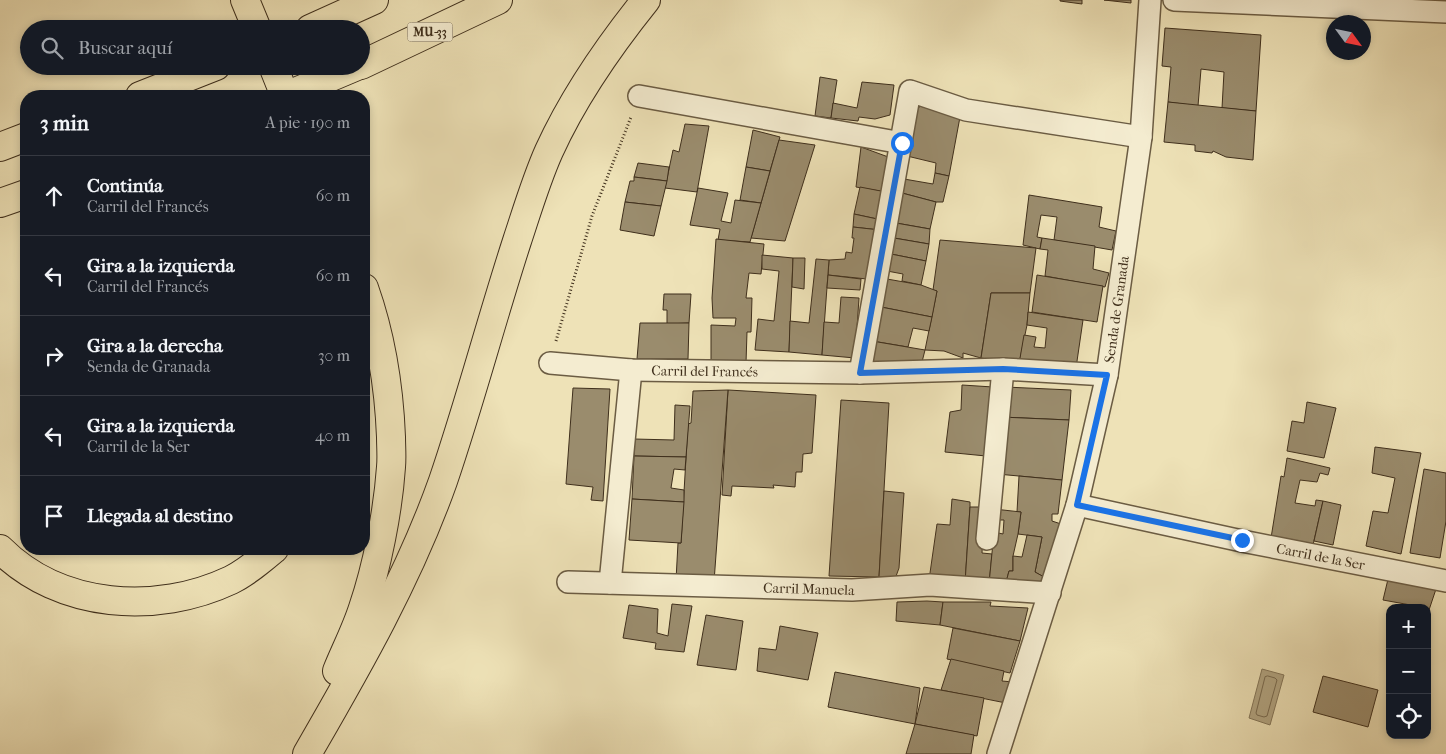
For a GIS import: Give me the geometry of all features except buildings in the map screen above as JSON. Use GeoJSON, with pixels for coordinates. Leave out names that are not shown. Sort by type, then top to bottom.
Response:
{"type":"FeatureCollection","features":[{"type":"Feature","properties":{"kind":"highway"},"geometry":{"type":"LineString","coordinates":[[245,0],[253,20]]}},
{"type":"Feature","properties":{"kind":"highway"},"geometry":{"type":"LineString","coordinates":[[330,20],[374,0]]}},
{"type":"Feature","properties":{"kind":"highway","name":"MU-33"},"geometry":{"type":"LineString","coordinates":[[370,60],[498,0]]}},
{"type":"Feature","properties":{"kind":"highway"},"geometry":{"type":"LineString","coordinates":[[307,754],[350,681],[403,577],[426,527],[443,480],[511,261],[549,152],[569,112],[595,70],[646,0]]}},
{"type":"Feature","properties":{"kind":"highway"},"geometry":{"type":"LineString","coordinates":[[155,90],[193,75]]}},
{"type":"Feature","properties":{"kind":"highway"},"geometry":{"type":"LineString","coordinates":[[277,75],[283,90]]}},
{"type":"Feature","properties":{"kind":"highway"},"geometry":{"type":"LineString","coordinates":[[300,90],[336,75]]}},
{"type":"Feature","properties":{"kind":"highway"},"geometry":{"type":"LineString","coordinates":[[0,133],[20,128]]}},
{"type":"Feature","properties":{"kind":"highway"},"geometry":{"type":"LineString","coordinates":[[0,147],[20,139]]}},
{"type":"Feature","properties":{"kind":"highway"},"geometry":{"type":"LineString","coordinates":[[0,202],[20,196]]}},
{"type":"Feature","properties":{"kind":"highway"},"geometry":{"type":"LineString","coordinates":[[0,214],[20,211]]}},
{"type":"Feature","properties":{"kind":"highway"},"geometry":{"type":"LineString","coordinates":[[297,754],[337,672],[363,608],[386,512],[392,466],[390,417],[385,369],[370,304]]}},
{"type":"Feature","properties":{"kind":"highway"},"geometry":{"type":"LineString","coordinates":[[0,549],[50,584],[96,598],[124,602],[175,599],[204,591],[232,579],[256,565],[267,555]]}},
{"type":"Feature","properties":{"kind":"street","name":"Senda de Granada"},"geometry":{"type":"LineString","coordinates":[[998,754],[1077,505],[1107,375],[1141,137],[1150,0]]}},
{"type":"Feature","properties":{"kind":"street"},"geometry":{"type":"LineString","coordinates":[[1174,0],[1446,12]]}},
{"type":"Feature","properties":{"kind":"street"},"geometry":{"type":"LineString","coordinates":[[860,373],[910,91],[966,110],[1141,137]]}},
{"type":"Feature","properties":{"kind":"street"},"geometry":{"type":"LineString","coordinates":[[639,96],[902,143]]}},
{"type":"Feature","properties":{"kind":"street","name":"Carril del Francés"},"geometry":{"type":"LineString","coordinates":[[550,364],[631,370],[860,373],[1003,369],[1107,375]]}},
{"type":"Feature","properties":{"kind":"street"},"geometry":{"type":"LineString","coordinates":[[987,538],[1003,369]]}},
{"type":"Feature","properties":{"kind":"street"},"geometry":{"type":"LineString","coordinates":[[610,583],[631,370]]}},
{"type":"Feature","properties":{"kind":"street","name":"Carril de la Ser"},"geometry":{"type":"LineString","coordinates":[[1077,505],[1446,581]]}},
{"type":"Feature","properties":{"kind":"street","name":"Carril Manuela"},"geometry":{"type":"LineString","coordinates":[[568,582],[852,590],[930,585],[1050,593]]}},
{"type":"Feature","properties":{"kind":"path"},"geometry":{"type":"LineString","coordinates":[[550,364],[592,216],[639,96]]}},
{"type":"Feature","properties":{"kind":"water"},"geometry":{"type":"Polygon","coordinates":[[[1262,669],[1284,675],[1270,725],[1249,718],[1262,669]]]}},
{"type":"Feature","properties":{"kind":"route"},"geometry":{"type":"LineString","coordinates":[[902,143],[860,373],[1003,369],[1107,375],[1077,505],[1242,540]]}}]}
